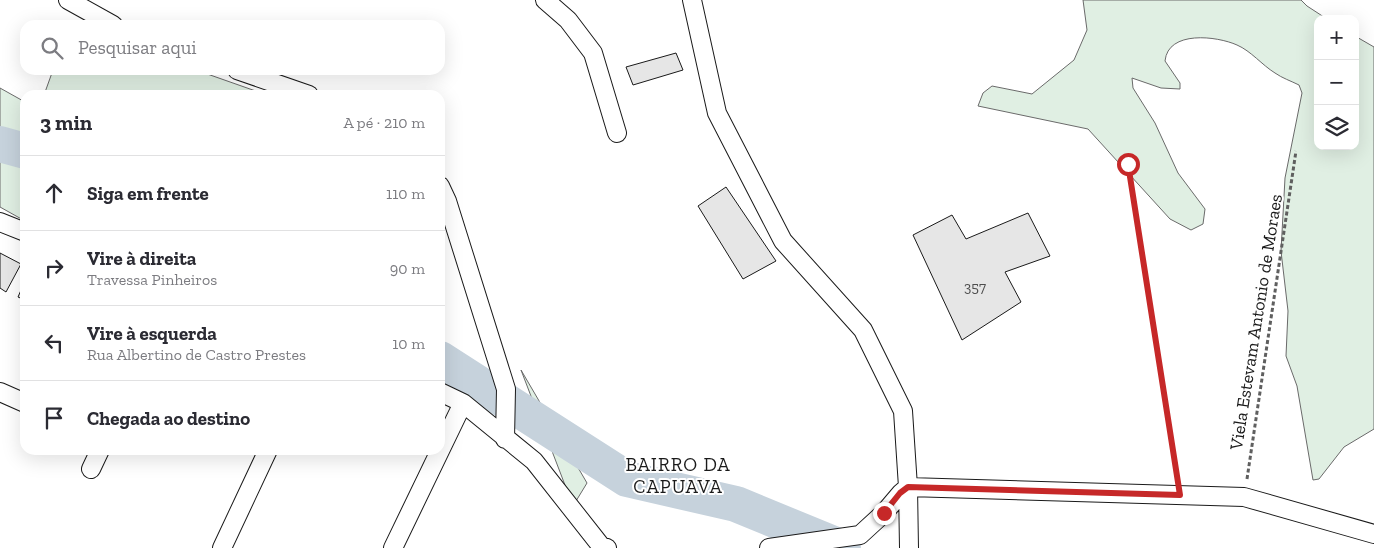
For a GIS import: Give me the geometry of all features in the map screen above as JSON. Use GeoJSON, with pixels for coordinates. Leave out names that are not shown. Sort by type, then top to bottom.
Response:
{"type":"FeatureCollection","features":[{"type":"Feature","properties":{"kind":"street"},"geometry":{"type":"LineString","coordinates":[[68,0],[104,20]]}},
{"type":"Feature","properties":{"kind":"street"},"geometry":{"type":"LineString","coordinates":[[545,0],[568,20],[593,53],[617,134]]}},
{"type":"Feature","properties":{"kind":"street"},"geometry":{"type":"LineString","coordinates":[[692,0],[717,113],[783,241],[863,330],[903,411],[908,487],[909,548]]}},
{"type":"Feature","properties":{"kind":"street"},"geometry":{"type":"LineString","coordinates":[[251,75],[295,90]]}},
{"type":"Feature","properties":{"kind":"street"},"geometry":{"type":"LineString","coordinates":[[445,197],[506,388],[505,439]]}},
{"type":"Feature","properties":{"kind":"street"},"geometry":{"type":"LineString","coordinates":[[0,222],[20,230]]}},
{"type":"Feature","properties":{"kind":"street"},"geometry":{"type":"LineString","coordinates":[[0,392],[20,401]]}},
{"type":"Feature","properties":{"kind":"street"},"geometry":{"type":"LineString","coordinates":[[445,394],[463,403],[534,461],[603,547]]}},
{"type":"Feature","properties":{"kind":"street"},"geometry":{"type":"LineString","coordinates":[[445,440],[463,403]]}},
{"type":"Feature","properties":{"kind":"street"},"geometry":{"type":"LineString","coordinates":[[91,469],[98,455]]}},
{"type":"Feature","properties":{"kind":"street"},"geometry":{"type":"LineString","coordinates":[[222,548],[266,455]]}},
{"type":"Feature","properties":{"kind":"street"},"geometry":{"type":"LineString","coordinates":[[393,548],[438,455]]}},
{"type":"Feature","properties":{"kind":"street"},"geometry":{"type":"LineString","coordinates":[[769,548],[860,535],[908,487],[1244,497],[1374,534]]}},
{"type":"Feature","properties":{"kind":"path","name":"Viela Estevam Antonio de Moraes"},"geometry":{"type":"LineString","coordinates":[[1244,497],[1296,151]]}},
{"type":"Feature","properties":{"kind":"path"},"geometry":{"type":"LineString","coordinates":[[1128,164],[1180,495]]}},
{"type":"Feature","properties":{"kind":"green space"},"geometry":{"type":"Polygon","coordinates":[[[1083,0],[1301,0],[1321,15],[1314,15],[1314,150],[1359,150],[1359,38],[1374,47],[1374,429],[1344,447],[1319,479],[1313,480],[1297,386],[1286,356],[1288,311],[1281,251],[1285,178],[1302,93],[1299,85],[1270,70],[1237,45],[1218,39],[1206,38],[1184,40],[1175,44],[1168,51],[1165,61],[1180,83],[1180,89],[1161,88],[1132,78],[1133,88],[1155,123],[1178,173],[1205,209],[1203,224],[1191,230],[1170,219],[1088,129],[978,106],[983,93],[992,86],[1032,94],[1074,60],[1087,30],[1083,0]]]}},
{"type":"Feature","properties":{"kind":"green space"},"geometry":{"type":"Polygon","coordinates":[[[51,75],[210,75],[253,90],[46,90],[51,75]]]}},
{"type":"Feature","properties":{"kind":"green space"},"geometry":{"type":"Polygon","coordinates":[[[0,88],[20,99],[20,218],[0,207],[0,88]]]}},
{"type":"Feature","properties":{"kind":"green space"},"geometry":{"type":"Polygon","coordinates":[[[521,370],[587,483],[573,506],[521,370]]]}},
{"type":"Feature","properties":{"kind":"building"},"geometry":{"type":"Polygon","coordinates":[[[676,53],[683,70],[633,85],[626,67],[676,53]]]}},
{"type":"Feature","properties":{"kind":"building"},"geometry":{"type":"Polygon","coordinates":[[[726,187],[776,261],[743,279],[698,206],[726,187]]]}},
{"type":"Feature","properties":{"kind":"building"},"geometry":{"type":"Polygon","coordinates":[[[1028,213],[1050,256],[1005,272],[1021,302],[962,340],[913,235],[952,215],[966,239],[1028,213]]]}},
{"type":"Feature","properties":{"kind":"building"},"geometry":{"type":"Polygon","coordinates":[[[0,253],[20,263],[20,266],[6,292],[0,288],[0,253]]]}},
{"type":"Feature","properties":{"kind":"waterway"},"geometry":{"type":"LineString","coordinates":[[0,144],[20,150]]}},
{"type":"Feature","properties":{"kind":"waterway"},"geometry":{"type":"LineString","coordinates":[[445,362],[627,479],[736,504],[843,548]]}},
{"type":"Feature","properties":{"kind":"district","name":"BAIRRO DA CAPUAVA"},"geometry":{"type":"Point","coordinates":[678,475]}},
{"type":"Feature","properties":{"kind":"route"},"geometry":{"type":"LineString","coordinates":[[884,513],[900,493],[908,487],[1180,495],[1128,164]]}}]}
